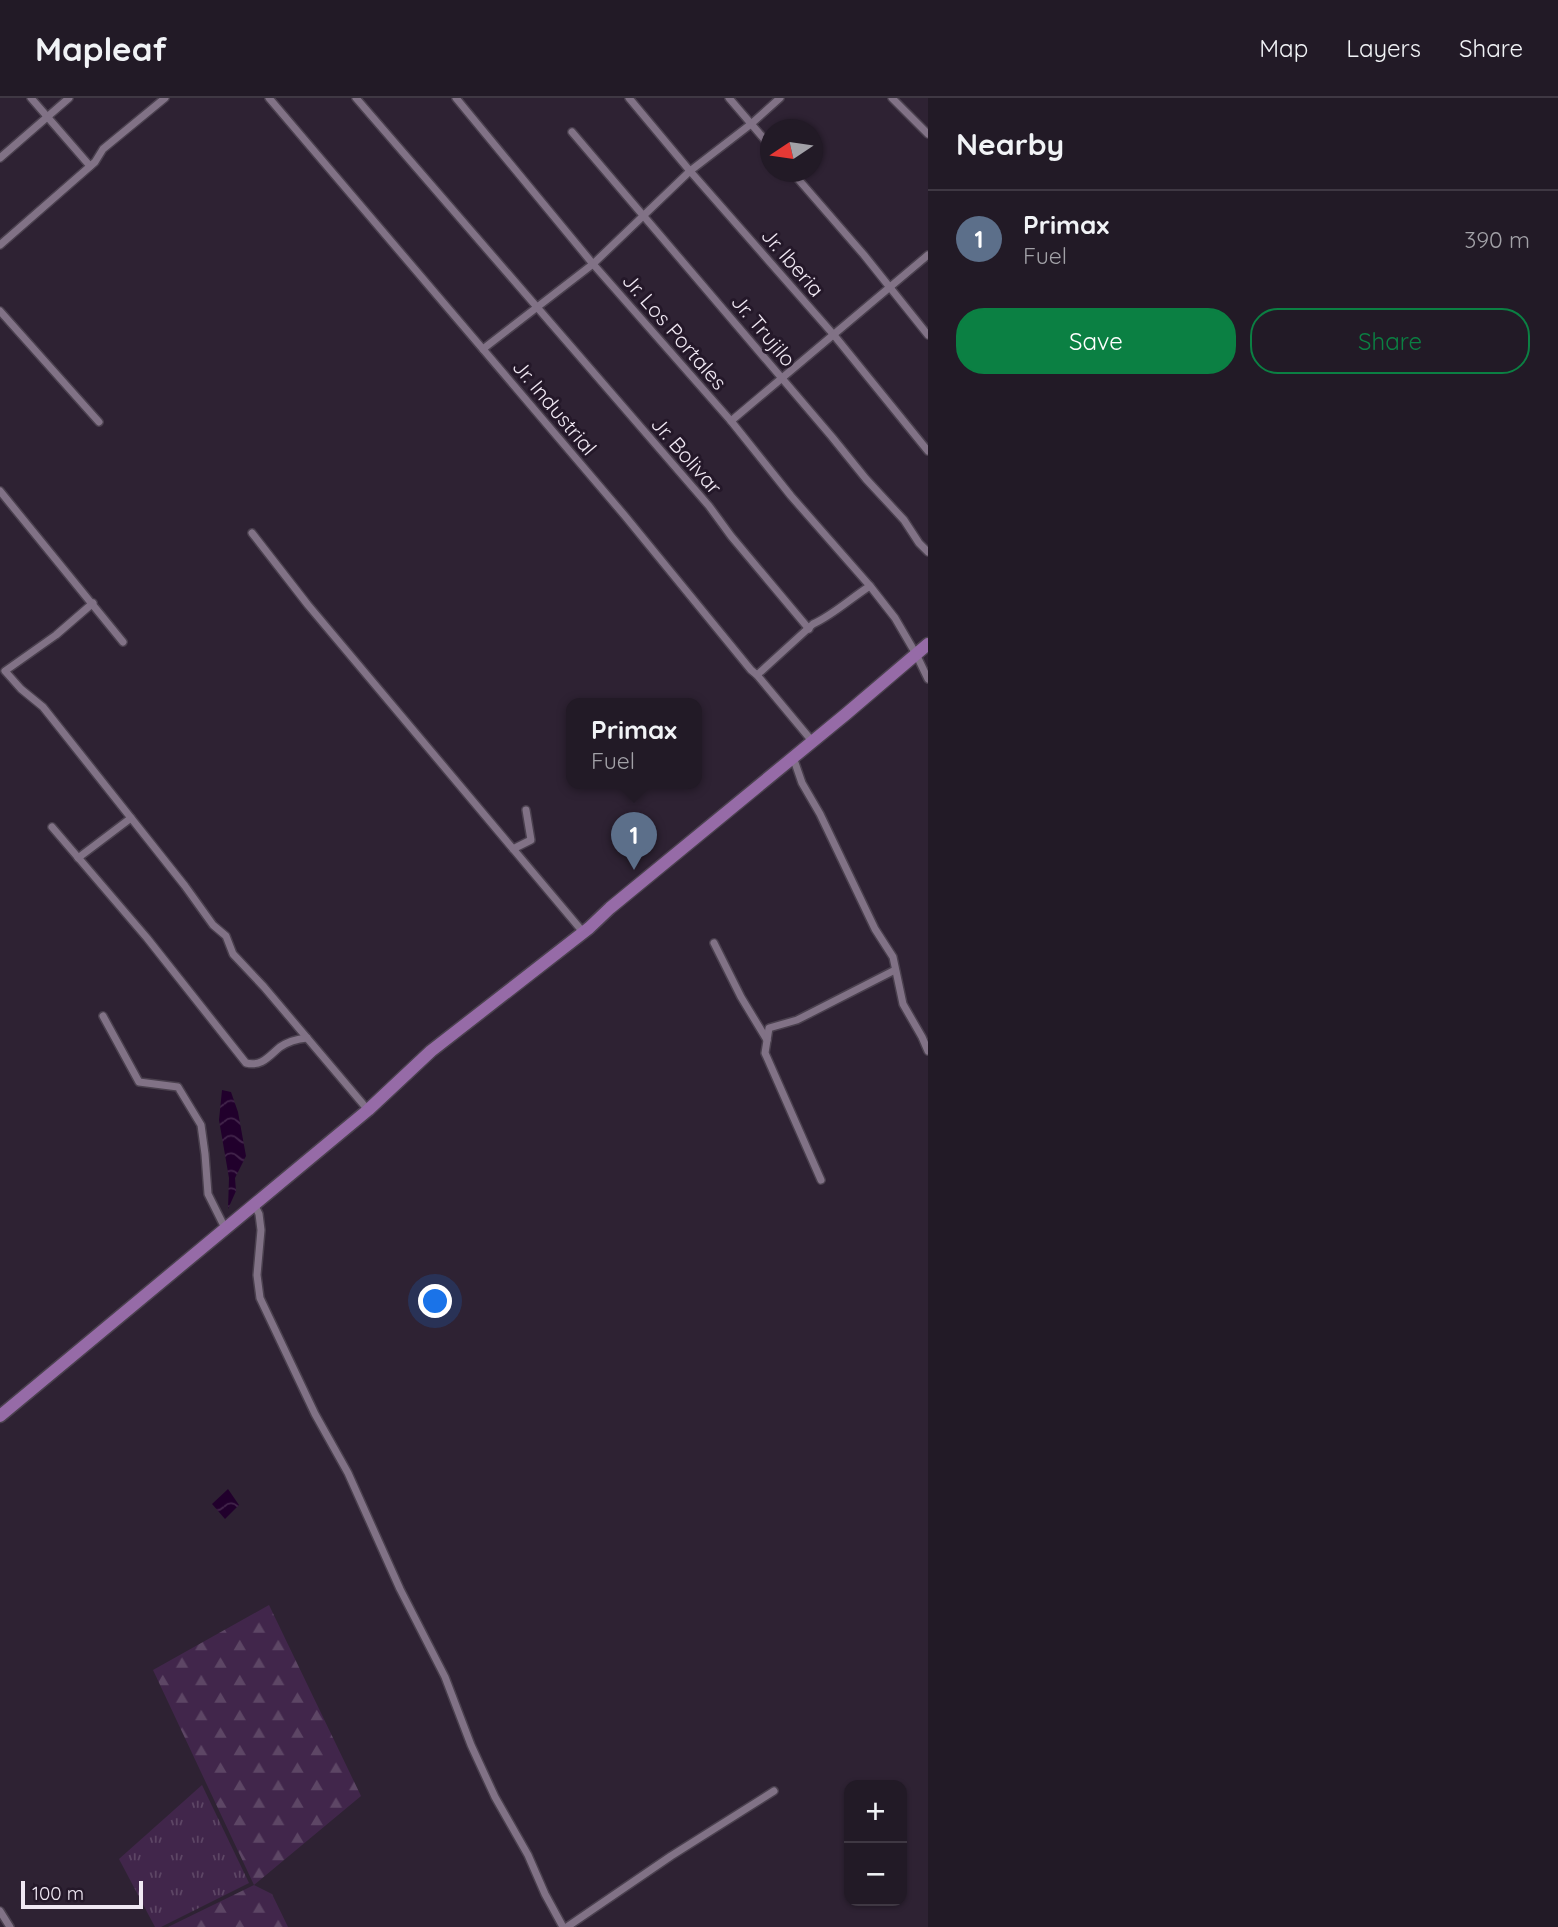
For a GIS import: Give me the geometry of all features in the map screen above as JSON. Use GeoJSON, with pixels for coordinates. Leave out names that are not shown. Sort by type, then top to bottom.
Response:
{"type":"FeatureCollection","features":[{"type":"Feature","properties":{"kind":"highway"},"geometry":{"type":"LineString","coordinates":[[0,1416],[368,1110],[449,1036],[583,932],[928,644]]}},
{"type":"Feature","properties":{"kind":"street"},"geometry":{"type":"LineString","coordinates":[[31,98],[90,166]]}},
{"type":"Feature","properties":{"kind":"street"},"geometry":{"type":"LineString","coordinates":[[0,158],[69,98]]}},
{"type":"Feature","properties":{"kind":"street"},"geometry":{"type":"LineString","coordinates":[[0,245],[90,166],[103,149],[165,98]]}},
{"type":"Feature","properties":{"kind":"street","name":"Jr. Industrial"},"geometry":{"type":"LineString","coordinates":[[269,98],[625,516],[812,741]]}},
{"type":"Feature","properties":{"kind":"street","name":"Jr. Bolivar"},"geometry":{"type":"LineString","coordinates":[[356,98],[709,506],[809,629]]}},
{"type":"Feature","properties":{"kind":"street","name":"Jr. Los Portales"},"geometry":{"type":"LineString","coordinates":[[456,98],[593,264],[731,421],[791,496],[870,586],[895,618],[928,679]]}},
{"type":"Feature","properties":{"kind":"street","name":"Jr. Iberia"},"geometry":{"type":"LineString","coordinates":[[629,98],[833,334],[928,451]]}},
{"type":"Feature","properties":{"kind":"street"},"geometry":{"type":"LineString","coordinates":[[729,98],[760,134]]}},
{"type":"Feature","properties":{"kind":"street"},"geometry":{"type":"LineString","coordinates":[[483,349],[593,264],[690,171],[780,98]]}},
{"type":"Feature","properties":{"kind":"street"},"geometry":{"type":"LineString","coordinates":[[892,98],[928,134]]}},
{"type":"Feature","properties":{"kind":"street","name":"Jr. Trujilo"},"geometry":{"type":"LineString","coordinates":[[572,132],[866,479],[904,520],[928,552]]}},
{"type":"Feature","properties":{"kind":"street"},"geometry":{"type":"LineString","coordinates":[[801,182],[891,287],[928,335]]}},
{"type":"Feature","properties":{"kind":"street"},"geometry":{"type":"LineString","coordinates":[[731,421],[928,255]]}},
{"type":"Feature","properties":{"kind":"street"},"geometry":{"type":"LineString","coordinates":[[1,314],[99,422]]}},
{"type":"Feature","properties":{"kind":"street"},"geometry":{"type":"LineString","coordinates":[[0,491],[123,642]]}},
{"type":"Feature","properties":{"kind":"street"},"geometry":{"type":"LineString","coordinates":[[252,533],[308,605],[583,932]]}},
{"type":"Feature","properties":{"kind":"street"},"geometry":{"type":"LineString","coordinates":[[757,675],[809,629],[870,586]]}},
{"type":"Feature","properties":{"kind":"street"},"geometry":{"type":"LineString","coordinates":[[93,603],[56,635],[3,668],[21,689],[43,707],[213,925],[226,936],[233,954],[368,1110]]}},
{"type":"Feature","properties":{"kind":"street"},"geometry":{"type":"LineString","coordinates":[[793,757],[802,783],[820,814],[875,929],[893,957],[903,1004],[928,1051]]}},
{"type":"Feature","properties":{"kind":"street"},"geometry":{"type":"LineString","coordinates":[[513,849],[533,841],[526,810]]}},
{"type":"Feature","properties":{"kind":"street"},"geometry":{"type":"LineString","coordinates":[[78,858],[131,818]]}},
{"type":"Feature","properties":{"kind":"street"},"geometry":{"type":"LineString","coordinates":[[52,827],[188,988],[246,1063],[255,1065],[282,1045],[307,1038]]}},
{"type":"Feature","properties":{"kind":"street"},"geometry":{"type":"LineString","coordinates":[[714,943],[741,997],[767,1040]]}},
{"type":"Feature","properties":{"kind":"street"},"geometry":{"type":"LineString","coordinates":[[821,1180],[765,1053],[769,1028],[797,1020],[895,970]]}},
{"type":"Feature","properties":{"kind":"street"},"geometry":{"type":"LineString","coordinates":[[103,1016],[139,1082],[178,1087],[201,1125],[208,1195],[225,1228]]}},
{"type":"Feature","properties":{"kind":"street"},"geometry":{"type":"LineString","coordinates":[[254,1204],[259,1214],[261,1230],[257,1275],[260,1298],[315,1415],[348,1473],[400,1590],[445,1677],[471,1745],[495,1797],[565,1927],[774,1791]]}},
{"type":"Feature","properties":{"kind":"street"},"geometry":{"type":"LineString","coordinates":[[0,1911],[10,1927]]}},
{"type":"Feature","properties":{"kind":"green space"},"geometry":{"type":"Polygon","coordinates":[[[269,1605],[361,1796],[254,1885],[153,1670],[269,1605]]]}},
{"type":"Feature","properties":{"kind":"green space"},"geometry":{"type":"Polygon","coordinates":[[[202,1785],[249,1883],[161,1927],[155,1927],[119,1859],[202,1785]]]}},
{"type":"Feature","properties":{"kind":"green space"},"geometry":{"type":"Polygon","coordinates":[[[254,1885],[272,1894],[288,1927],[168,1927],[254,1885]]]}},
{"type":"Feature","properties":{"kind":"water"},"geometry":{"type":"Polygon","coordinates":[[[222,1090],[231,1092],[238,1112],[246,1156],[235,1178],[236,1191],[228,1209],[229,1178],[219,1120],[222,1090]]]}},
{"type":"Feature","properties":{"kind":"water"},"geometry":{"type":"Polygon","coordinates":[[[228,1489],[239,1505],[225,1519],[212,1504],[228,1489]]]}},
{"type":"Feature","properties":{"kind":"place","name":"Primax"},"geometry":{"type":"Point","coordinates":[634,870]}}]}
